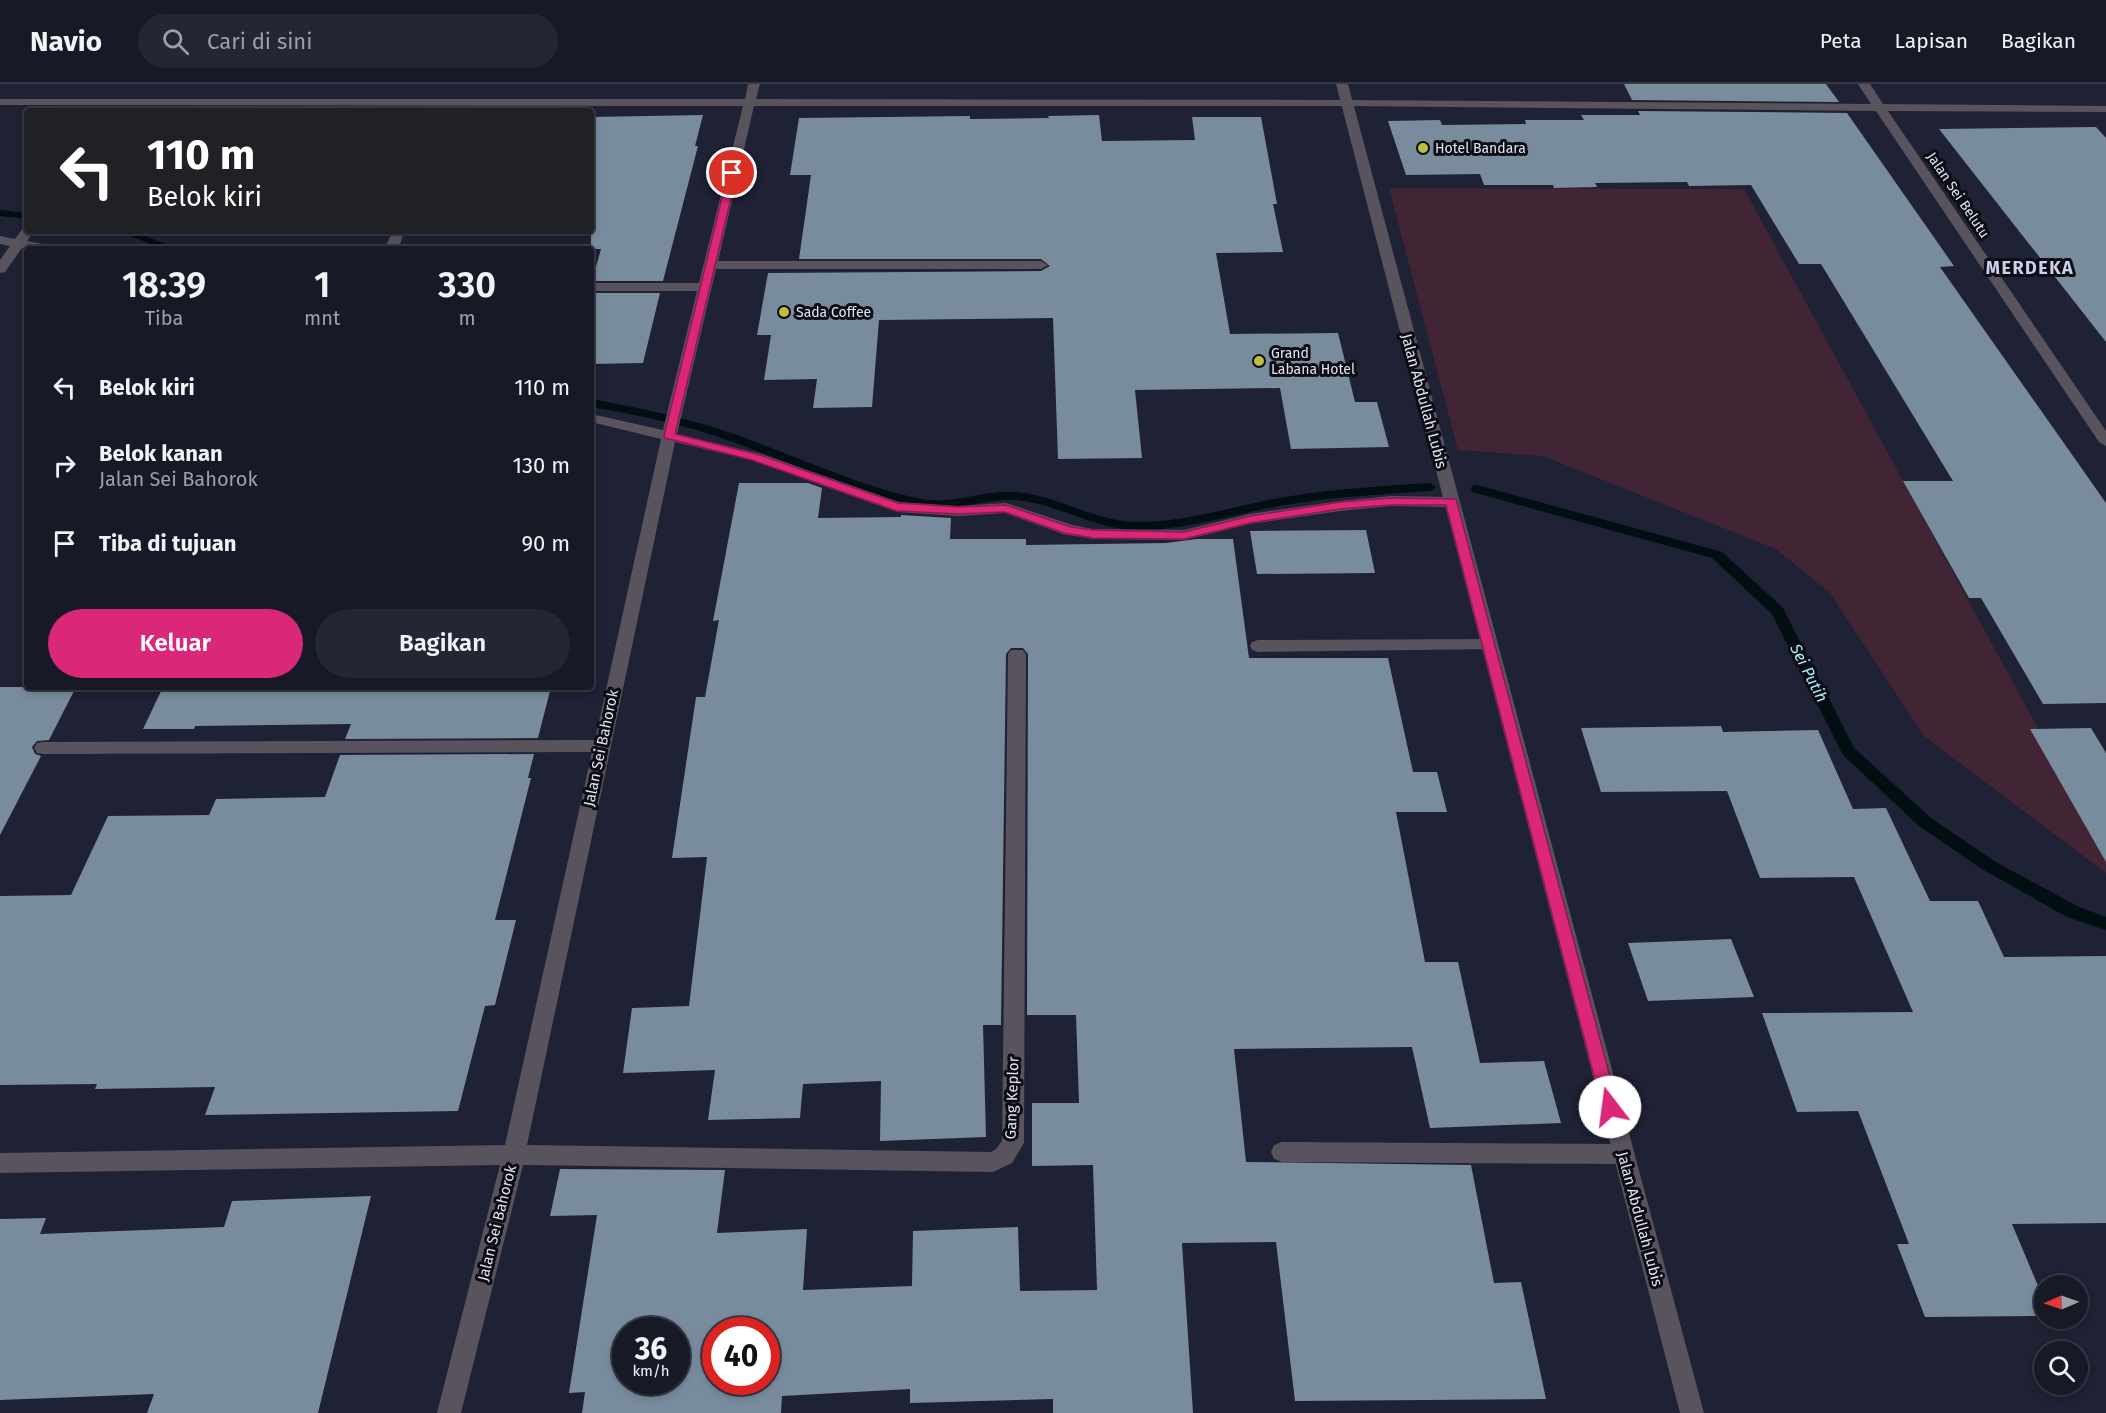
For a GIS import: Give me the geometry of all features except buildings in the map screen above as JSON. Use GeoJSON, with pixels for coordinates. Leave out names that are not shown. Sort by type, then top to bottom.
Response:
{"type":"FeatureCollection","features":[{"type":"Feature","properties":{"kind":"street","name":"Jalan Sei Bahorok"},"geometry":{"type":"LineString","coordinates":[[449,1413],[514,1155],[675,411],[754,84]]}},
{"type":"Feature","properties":{"kind":"street","name":"Jalan Abdullah Lubis"},"geometry":{"type":"LineString","coordinates":[[1342,84],[1692,1413]]}},
{"type":"Feature","properties":{"kind":"street","name":"Jalan Sei Belutu"},"geometry":{"type":"LineString","coordinates":[[1864,84],[2106,442]]}},
{"type":"Feature","properties":{"kind":"street"},"geometry":{"type":"LineString","coordinates":[[0,102],[122,107],[1346,103],[2106,109]]}},
{"type":"Feature","properties":{"kind":"street"},"geometry":{"type":"LineString","coordinates":[[0,269],[26,234]]}},
{"type":"Feature","properties":{"kind":"street"},"geometry":{"type":"LineString","coordinates":[[0,240],[26,246]]}},
{"type":"Feature","properties":{"kind":"street"},"geometry":{"type":"LineString","coordinates":[[710,265],[1041,265]]}},
{"type":"Feature","properties":{"kind":"street"},"geometry":{"type":"LineString","coordinates":[[594,287],[704,287]]}},
{"type":"Feature","properties":{"kind":"street"},"geometry":{"type":"LineString","coordinates":[[594,419],[670,434],[756,457],[897,507],[959,511],[1006,508],[1069,530],[1093,534],[1184,535],[1250,519],[1340,506],[1391,501],[1451,502]]}},
{"type":"Feature","properties":{"kind":"street"},"geometry":{"type":"LineString","coordinates":[[1258,645],[1490,645]]}},
{"type":"Feature","properties":{"kind":"street","name":"Gang Keplor"},"geometry":{"type":"LineString","coordinates":[[0,1163],[514,1155],[993,1162],[1005,1156],[1013,1143],[1017,654]]}},
{"type":"Feature","properties":{"kind":"street"},"geometry":{"type":"LineString","coordinates":[[43,748],[602,746]]}},
{"type":"Feature","properties":{"kind":"street"},"geometry":{"type":"LineString","coordinates":[[1282,1152],[1622,1154]]}},
{"type":"Feature","properties":{"kind":"shaded area"},"geometry":{"type":"Polygon","coordinates":[[[1389,188],[1744,189],[2106,853],[2106,873],[1924,736],[1830,593],[1776,549],[1543,456],[1458,450],[1389,188]]]}},
{"type":"Feature","properties":{"kind":"waterway","name":"Sei Putih"},"geometry":{"type":"LineString","coordinates":[[0,213],[24,216]]}},
{"type":"Feature","properties":{"kind":"waterway","name":"Sei Putih"},"geometry":{"type":"LineString","coordinates":[[131,234],[165,246]]}},
{"type":"Feature","properties":{"kind":"waterway","name":"Sei Putih"},"geometry":{"type":"LineString","coordinates":[[594,404],[646,413],[703,428],[867,489],[922,503],[945,506],[1011,496],[1037,498],[1098,519],[1136,526],[1191,522],[1285,501],[1376,490],[1430,487]]}},
{"type":"Feature","properties":{"kind":"waterway","name":"Sei Putih"},"geometry":{"type":"LineString","coordinates":[[1477,489],[1717,555],[1778,611],[1848,751],[1925,822],[1988,865],[2073,912],[2106,924]]}},
{"type":"Feature","properties":{"kind":"place","name":"Hotel Bandara"},"geometry":{"type":"Point","coordinates":[1423,148]}},
{"type":"Feature","properties":{"kind":"place","name":"Sada Coffee"},"geometry":{"type":"Point","coordinates":[784,312]}},
{"type":"Feature","properties":{"kind":"place","name":"Grand Labana Hotel"},"geometry":{"type":"Point","coordinates":[1259,361]}},
{"type":"Feature","properties":{"kind":"district","name":"MERDEKA"},"geometry":{"type":"Point","coordinates":[2030,268]}},
{"type":"Feature","properties":{"kind":"route"},"geometry":{"type":"LineString","coordinates":[[732,173],[669,436],[756,457],[897,507],[959,511],[1006,508],[1069,530],[1116,536],[1184,535],[1250,519],[1340,506],[1391,501],[1451,502],[1610,1107]]}}]}
